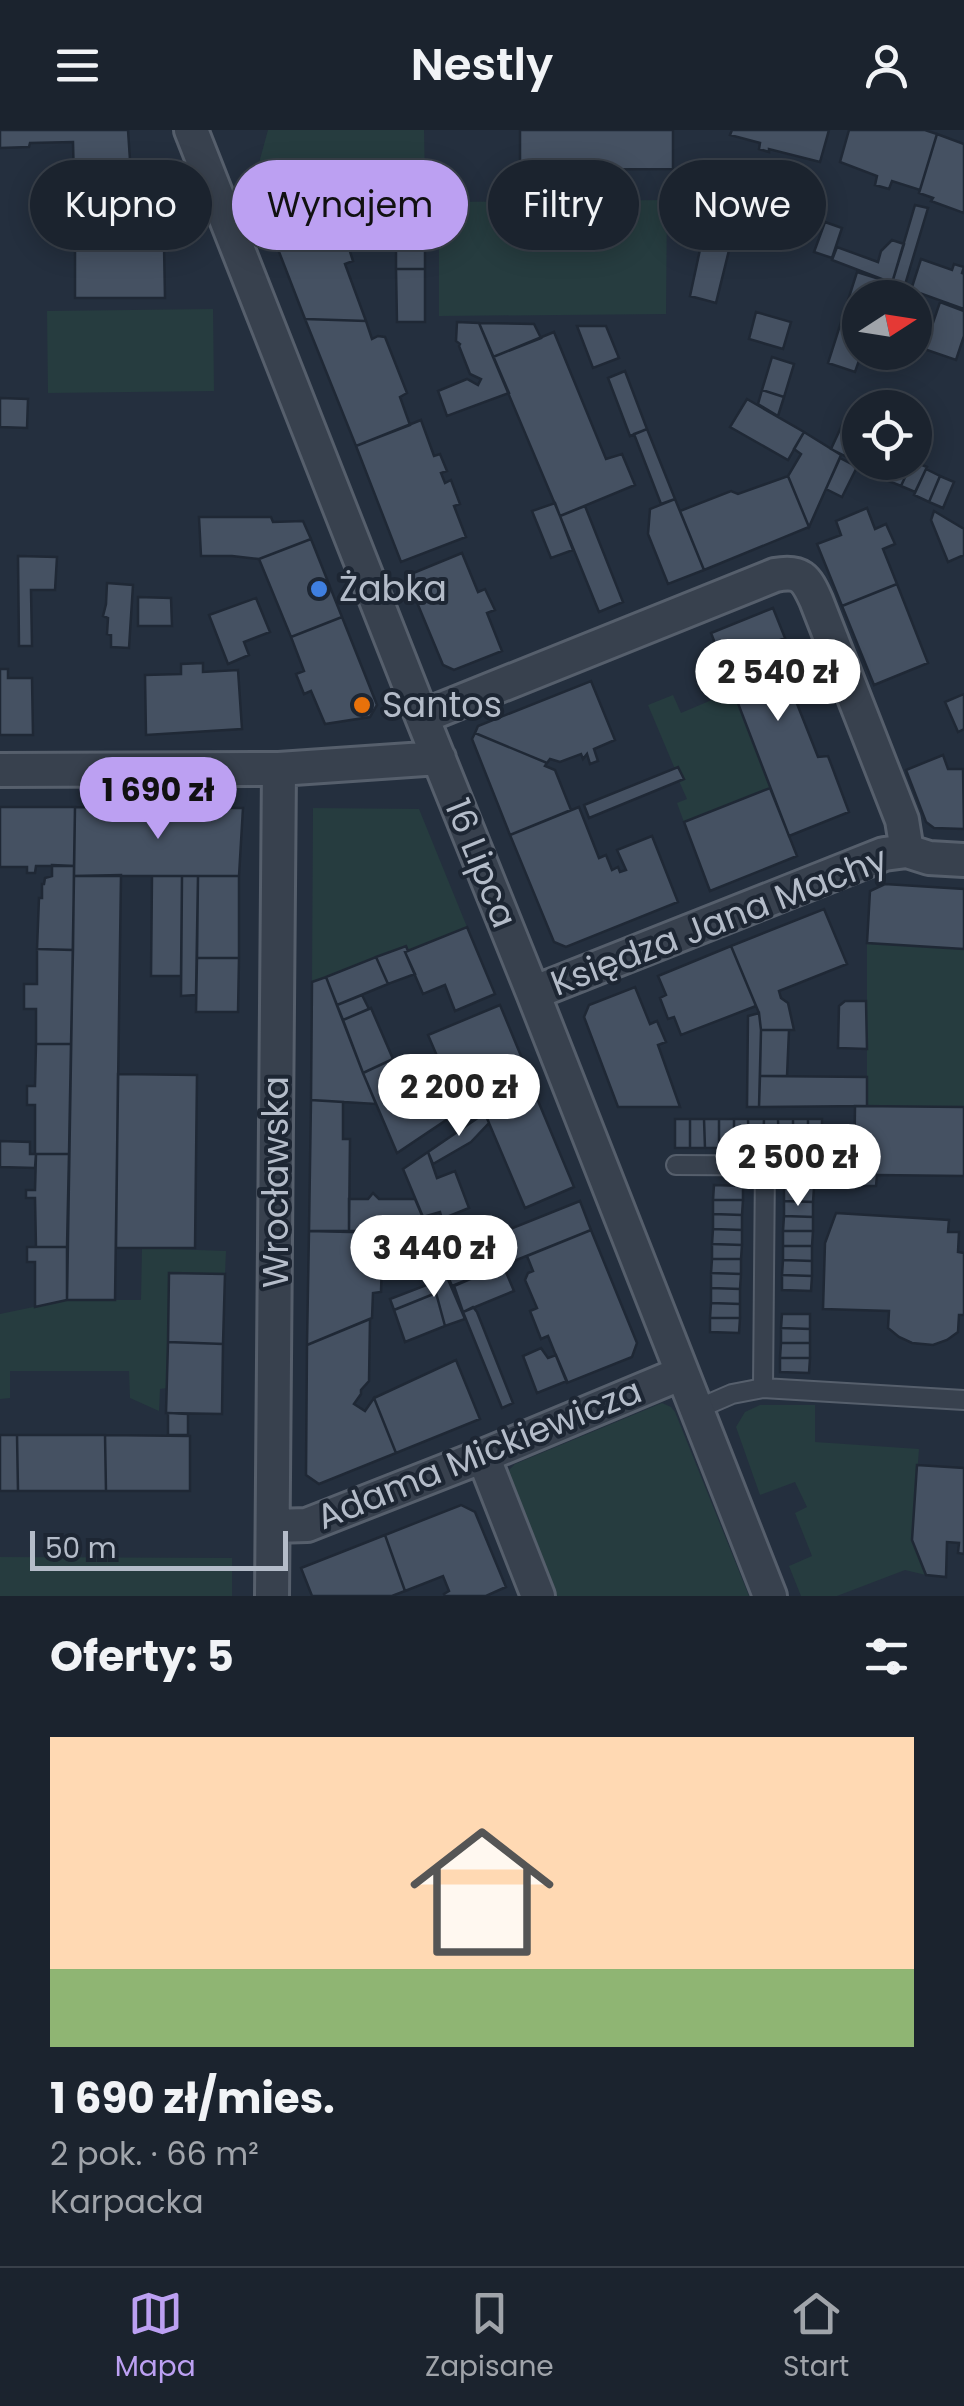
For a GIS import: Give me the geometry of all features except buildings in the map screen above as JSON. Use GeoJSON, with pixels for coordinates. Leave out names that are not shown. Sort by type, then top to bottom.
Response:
{"type":"FeatureCollection","features":[{"type":"Feature","properties":{"kind":"street","name":"16 Lipca"},"geometry":{"type":"LineString","coordinates":[[190,130],[770,1596]]}},
{"type":"Feature","properties":{"kind":"street"},"geometry":{"type":"LineString","coordinates":[[422,717],[775,575],[799,575],[806,579],[816,600],[902,820],[906,851]]}},
{"type":"Feature","properties":{"kind":"street"},"geometry":{"type":"LineString","coordinates":[[0,770],[278,768],[439,758]]}},
{"type":"Feature","properties":{"kind":"street","name":"Wrocławska"},"geometry":{"type":"LineString","coordinates":[[272,1596],[278,768]]}},
{"type":"Feature","properties":{"kind":"street","name":"Księdza Jana Machy"},"geometry":{"type":"LineString","coordinates":[[533,992],[884,854],[906,851],[928,858],[964,860]]}},
{"type":"Feature","properties":{"kind":"street","name":"Adama Mickiewicza"},"geometry":{"type":"LineString","coordinates":[[274,1526],[307,1524],[682,1373]]}},
{"type":"Feature","properties":{"kind":"street"},"geometry":{"type":"LineString","coordinates":[[483,1456],[538,1596]]}},
{"type":"Feature","properties":{"kind":"lane"},"geometry":{"type":"LineString","coordinates":[[676,1166],[823,1166]]}},
{"type":"Feature","properties":{"kind":"lane"},"geometry":{"type":"LineString","coordinates":[[763,1388],[765,1166]]}},
{"type":"Feature","properties":{"kind":"lane"},"geometry":{"type":"LineString","coordinates":[[695,1410],[732,1394],[763,1388],[964,1400]]}},
{"type":"Feature","properties":{"kind":"green space"},"geometry":{"type":"Polygon","coordinates":[[[268,130],[424,130],[425,160],[260,160],[268,130]]]}},
{"type":"Feature","properties":{"kind":"green space"},"geometry":{"type":"Polygon","coordinates":[[[639,200],[659,200],[659,250],[667,250],[666,314],[439,316],[439,250],[468,250],[468,202],[488,202],[488,250],[639,250],[639,200]]]}},
{"type":"Feature","properties":{"kind":"green space"},"geometry":{"type":"Polygon","coordinates":[[[213,309],[214,391],[48,393],[47,311],[213,309]]]}},
{"type":"Feature","properties":{"kind":"green space"},"geometry":{"type":"Polygon","coordinates":[[[733,691],[770,788],[684,822],[677,803],[687,799],[679,781],[683,778],[675,769],[648,705],[673,695],[681,713],[733,691]]]}},
{"type":"Feature","properties":{"kind":"green space"},"geometry":{"type":"Polygon","coordinates":[[[313,808],[419,809],[467,927],[312,982],[313,808]]]}},
{"type":"Feature","properties":{"kind":"green space"},"geometry":{"type":"Polygon","coordinates":[[[867,943],[964,949],[964,1107],[867,1106],[867,943]]]}},
{"type":"Feature","properties":{"kind":"green space"},"geometry":{"type":"Polygon","coordinates":[[[142,1248],[226,1251],[225,1274],[169,1273],[167,1388],[160,1389],[159,1411],[130,1398],[129,1371],[10,1371],[10,1398],[0,1399],[0,1314],[67,1300],[141,1300],[142,1248]]]}},
{"type":"Feature","properties":{"kind":"green space"},"geometry":{"type":"Polygon","coordinates":[[[662,1403],[675,1412],[749,1596],[555,1596],[509,1481],[509,1470],[515,1464],[662,1403]]]}},
{"type":"Feature","properties":{"kind":"green space"},"geometry":{"type":"Polygon","coordinates":[[[760,1405],[815,1405],[815,1442],[919,1449],[912,1540],[926,1575],[905,1570],[837,1596],[801,1596],[789,1566],[812,1556],[795,1513],[807,1507],[795,1482],[760,1495],[736,1427],[745,1412],[760,1405]]]}},
{"type":"Feature","properties":{"kind":"green space"},"geometry":{"type":"Polygon","coordinates":[[[0,1557],[232,1558],[232,1596],[0,1596],[0,1557]]]}},
{"type":"Feature","properties":{"kind":"place","name":"Żabka"},"geometry":{"type":"Point","coordinates":[319,589]}},
{"type":"Feature","properties":{"kind":"place","name":"Santos"},"geometry":{"type":"Point","coordinates":[362,705]}}]}
